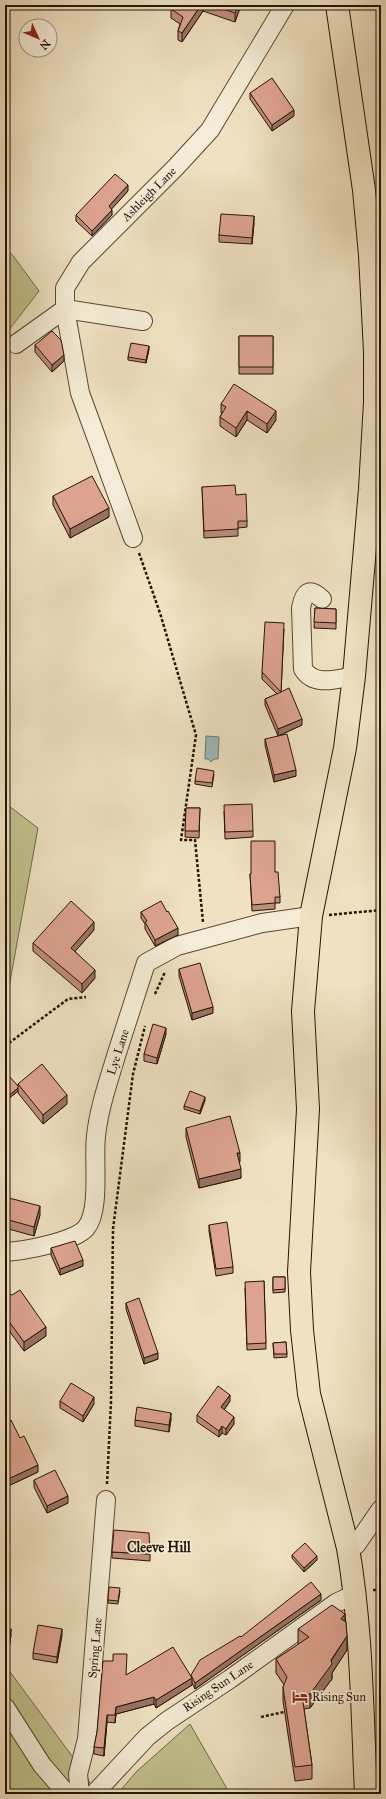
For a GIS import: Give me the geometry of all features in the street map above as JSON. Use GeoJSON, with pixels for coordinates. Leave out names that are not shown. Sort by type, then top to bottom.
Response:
{"type":"FeatureCollection","features":[{"type":"Feature","properties":{"kind":"main road"},"geometry":{"type":"LineString","coordinates":[[337,5],[364,190],[370,255],[375,352],[375,402],[370,490],[354,676],[345,748],[310,916],[303,1011],[308,1109],[299,1258],[302,1330],[309,1394],[348,1548],[355,1594],[366,1794]]}},
{"type":"Feature","properties":{"kind":"street","name":"Ashleigh Lane"},"geometry":{"type":"LineString","coordinates":[[133,538],[80,394],[65,309],[64,288],[81,262],[176,168],[210,130],[285,5]]}},
{"type":"Feature","properties":{"kind":"street"},"geometry":{"type":"LineString","coordinates":[[16,344],[65,309],[143,321]]}},
{"type":"Feature","properties":{"kind":"street"},"geometry":{"type":"LineString","coordinates":[[322,599],[315,592],[310,592],[306,594],[303,600],[301,608],[303,669],[311,678],[318,680],[354,676]]}},
{"type":"Feature","properties":{"kind":"street","name":"Lye Lane"},"geometry":{"type":"LineString","coordinates":[[5,1252],[44,1246],[66,1239],[82,1232],[90,1222],[93,1210],[97,1131],[100,1110],[146,963],[177,946],[262,923],[310,916]]}},
{"type":"Feature","properties":{"kind":"street","name":"Spring Lane"},"geometry":{"type":"LineString","coordinates":[[80,1794],[78,1774],[87,1739],[106,1500]]}},
{"type":"Feature","properties":{"kind":"street"},"geometry":{"type":"LineString","coordinates":[[348,1548],[356,1545],[381,1509]]}},
{"type":"Feature","properties":{"kind":"street","name":"Rising Sun Lane"},"geometry":{"type":"LineString","coordinates":[[94,1794],[147,1737],[167,1720],[230,1679],[336,1603],[355,1594]]}},
{"type":"Feature","properties":{"kind":"street"},"geometry":{"type":"LineString","coordinates":[[5,1707],[42,1765],[67,1794]]}},
{"type":"Feature","properties":{"kind":"path"},"geometry":{"type":"LineString","coordinates":[[133,538],[160,613],[196,734],[181,840],[195,840],[205,938]]}},
{"type":"Feature","properties":{"kind":"path"},"geometry":{"type":"LineString","coordinates":[[337,915],[381,910]]}},
{"type":"Feature","properties":{"kind":"path"},"geometry":{"type":"LineString","coordinates":[[153,998],[177,946]]}},
{"type":"Feature","properties":{"kind":"path"},"geometry":{"type":"LineString","coordinates":[[5,1046],[68,999],[86,997]]}},
{"type":"Feature","properties":{"kind":"path"},"geometry":{"type":"LineString","coordinates":[[106,1500],[111,1402],[113,1229],[133,1074],[146,1020]]}},
{"type":"Feature","properties":{"kind":"path"},"geometry":{"type":"LineString","coordinates":[[261,1717],[284,1712]]}},
{"type":"Feature","properties":{"kind":"shaded area"},"geometry":{"type":"Polygon","coordinates":[[[5,247],[39,291],[5,335],[5,247]]]}},
{"type":"Feature","properties":{"kind":"shaded area"},"geometry":{"type":"Polygon","coordinates":[[[5,803],[38,828],[5,1009],[5,803]]]}},
{"type":"Feature","properties":{"kind":"shaded area"},"geometry":{"type":"Polygon","coordinates":[[[5,1665],[86,1775],[95,1794],[5,1794],[5,1665]]]}},
{"type":"Feature","properties":{"kind":"shaded area"},"geometry":{"type":"Polygon","coordinates":[[[190,1724],[230,1794],[120,1794],[119,1792],[136,1772],[190,1724]]]}},
{"type":"Feature","properties":{"kind":"water"},"geometry":{"type":"Polygon","coordinates":[[[206,736],[219,737],[218,759],[214,759],[211,762],[208,759],[205,759],[206,736]]]}},
{"type":"Feature","properties":{"kind":"building"},"geometry":{"type":"Polygon","coordinates":[[[174,5],[201,5],[182,33],[178,31],[183,17],[171,9],[174,5]]]}},
{"type":"Feature","properties":{"kind":"building"},"geometry":{"type":"Polygon","coordinates":[[[212,5],[238,5],[235,13],[212,5]]]}},
{"type":"Feature","properties":{"kind":"building"},"geometry":{"type":"Polygon","coordinates":[[[272,78],[294,110],[272,125],[250,93],[272,78]]]}},
{"type":"Feature","properties":{"kind":"building"},"geometry":{"type":"Polygon","coordinates":[[[115,174],[128,185],[109,206],[112,210],[92,231],[76,215],[115,174]]]}},
{"type":"Feature","properties":{"kind":"building"},"geometry":{"type":"Polygon","coordinates":[[[221,214],[254,216],[252,238],[219,235],[221,214]]]}},
{"type":"Feature","properties":{"kind":"building"},"geometry":{"type":"Polygon","coordinates":[[[52,331],[61,340],[64,355],[52,365],[35,345],[52,331]]]}},
{"type":"Feature","properties":{"kind":"building"},"geometry":{"type":"Polygon","coordinates":[[[239,336],[273,336],[273,367],[239,367],[239,336]]]}},
{"type":"Feature","properties":{"kind":"building"},"geometry":{"type":"Polygon","coordinates":[[[131,343],[149,346],[146,360],[128,357],[131,343]]]}},
{"type":"Feature","properties":{"kind":"building"},"geometry":{"type":"Polygon","coordinates":[[[234,384],[276,411],[267,424],[247,411],[236,428],[220,417],[226,407],[221,404],[234,384]]]}},
{"type":"Feature","properties":{"kind":"building"},"geometry":{"type":"Polygon","coordinates":[[[92,476],[109,508],[70,529],[53,496],[92,476]]]}},
{"type":"Feature","properties":{"kind":"building"},"geometry":{"type":"Polygon","coordinates":[[[235,485],[236,495],[246,494],[247,521],[238,521],[238,529],[204,531],[202,487],[235,485]]]}},
{"type":"Feature","properties":{"kind":"building"},"geometry":{"type":"Polygon","coordinates":[[[315,608],[336,609],[336,623],[314,622],[315,608]]]}},
{"type":"Feature","properties":{"kind":"building"},"geometry":{"type":"Polygon","coordinates":[[[265,622],[284,623],[281,692],[262,672],[265,622]]]}},
{"type":"Feature","properties":{"kind":"building"},"geometry":{"type":"Polygon","coordinates":[[[289,688],[302,719],[278,729],[265,699],[289,688]]]}},
{"type":"Feature","properties":{"kind":"building"},"geometry":{"type":"Polygon","coordinates":[[[287,734],[296,770],[274,775],[265,739],[287,734]]]}},
{"type":"Feature","properties":{"kind":"building"},"geometry":{"type":"Polygon","coordinates":[[[197,768],[214,771],[212,783],[195,781],[197,768]]]}},
{"type":"Feature","properties":{"kind":"building"},"geometry":{"type":"Polygon","coordinates":[[[252,804],[253,831],[225,832],[224,805],[252,804]]]}},
{"type":"Feature","properties":{"kind":"building"},"geometry":{"type":"Polygon","coordinates":[[[186,808],[200,808],[199,831],[185,831],[186,808]]]}},
{"type":"Feature","properties":{"kind":"building"},"geometry":{"type":"Polygon","coordinates":[[[251,841],[275,841],[275,872],[278,872],[280,897],[275,897],[275,903],[252,905],[250,874],[251,841]]]}},
{"type":"Feature","properties":{"kind":"building"},"geometry":{"type":"Polygon","coordinates":[[[71,901],[94,922],[71,948],[95,970],[82,984],[33,943],[71,901]]]}},
{"type":"Feature","properties":{"kind":"building"},"geometry":{"type":"Polygon","coordinates":[[[161,901],[178,928],[155,940],[145,922],[147,921],[141,912],[161,901]]]}},
{"type":"Feature","properties":{"kind":"building"},"geometry":{"type":"Polygon","coordinates":[[[200,963],[213,1007],[192,1013],[179,969],[200,963]]]}},
{"type":"Feature","properties":{"kind":"building"},"geometry":{"type":"Polygon","coordinates":[[[153,1024],[166,1028],[157,1058],[144,1054],[153,1024]]]}},
{"type":"Feature","properties":{"kind":"building"},"geometry":{"type":"Polygon","coordinates":[[[42,1064],[67,1095],[43,1115],[18,1084],[42,1064]]]}},
{"type":"Feature","properties":{"kind":"building"},"geometry":{"type":"Polygon","coordinates":[[[9,1076],[18,1088],[7,1097],[5,1095],[5,1079],[9,1076]]]}},
{"type":"Feature","properties":{"kind":"building"},"geometry":{"type":"Polygon","coordinates":[[[190,1091],[205,1097],[200,1111],[184,1106],[190,1091]]]}},
{"type":"Feature","properties":{"kind":"building"},"geometry":{"type":"Polygon","coordinates":[[[230,1116],[240,1153],[237,1153],[241,1169],[199,1179],[186,1128],[230,1116]]]}},
{"type":"Feature","properties":{"kind":"building"},"geometry":{"type":"Polygon","coordinates":[[[5,1197],[40,1206],[34,1227],[5,1219],[5,1197]]]}},
{"type":"Feature","properties":{"kind":"building"},"geometry":{"type":"Polygon","coordinates":[[[227,1222],[233,1267],[216,1269],[209,1225],[227,1222]]]}},
{"type":"Feature","properties":{"kind":"building"},"geometry":{"type":"Polygon","coordinates":[[[75,1241],[83,1260],[60,1269],[51,1248],[75,1241]]]}},
{"type":"Feature","properties":{"kind":"building"},"geometry":{"type":"Polygon","coordinates":[[[273,1277],[285,1277],[285,1289],[273,1290],[273,1277]]]}},
{"type":"Feature","properties":{"kind":"building"},"geometry":{"type":"Polygon","coordinates":[[[264,1281],[266,1343],[247,1344],[245,1282],[264,1281]]]}},
{"type":"Feature","properties":{"kind":"building"},"geometry":{"type":"Polygon","coordinates":[[[20,1290],[46,1327],[24,1342],[5,1316],[5,1293],[12,1295],[20,1290]]]}},
{"type":"Feature","properties":{"kind":"building"},"geometry":{"type":"Polygon","coordinates":[[[139,1298],[158,1353],[144,1358],[126,1303],[139,1298]]]}},
{"type":"Feature","properties":{"kind":"building"},"geometry":{"type":"Polygon","coordinates":[[[286,1342],[287,1354],[274,1354],[273,1343],[286,1342]]]}},
{"type":"Feature","properties":{"kind":"building"},"geometry":{"type":"Polygon","coordinates":[[[71,1383],[94,1397],[83,1416],[60,1401],[71,1383]]]}},
{"type":"Feature","properties":{"kind":"building"},"geometry":{"type":"Polygon","coordinates":[[[218,1386],[230,1395],[221,1407],[234,1417],[226,1429],[222,1426],[219,1431],[197,1415],[218,1386]]]}},
{"type":"Feature","properties":{"kind":"building"},"geometry":{"type":"Polygon","coordinates":[[[137,1407],[171,1413],[169,1425],[135,1420],[137,1407]]]}},
{"type":"Feature","properties":{"kind":"building"},"geometry":{"type":"Polygon","coordinates":[[[11,1420],[20,1438],[24,1436],[38,1465],[6,1480],[5,1423],[11,1420]]]}},
{"type":"Feature","properties":{"kind":"building"},"geometry":{"type":"Polygon","coordinates":[[[55,1470],[68,1496],[47,1506],[34,1480],[55,1470]]]}},
{"type":"Feature","properties":{"kind":"building"},"geometry":{"type":"Polygon","coordinates":[[[114,1530],[149,1533],[150,1554],[112,1552],[114,1530]]]}},
{"type":"Feature","properties":{"kind":"building"},"geometry":{"type":"Polygon","coordinates":[[[305,1543],[317,1556],[304,1568],[292,1555],[305,1543]]]}},
{"type":"Feature","properties":{"kind":"building"},"geometry":{"type":"Polygon","coordinates":[[[311,1582],[321,1594],[195,1683],[191,1675],[200,1660],[240,1636],[241,1637],[311,1582]]]}},
{"type":"Feature","properties":{"kind":"building"},"geometry":{"type":"Polygon","coordinates":[[[109,1587],[120,1588],[118,1601],[108,1600],[109,1587]]]}},
{"type":"Feature","properties":{"kind":"building"},"geometry":{"type":"Polygon","coordinates":[[[332,1605],[345,1614],[341,1619],[346,1622],[347,1636],[331,1660],[332,1664],[310,1694],[302,1695],[312,1765],[295,1767],[283,1687],[287,1677],[276,1659],[309,1637],[298,1629],[332,1605]]]}},
{"type":"Feature","properties":{"kind":"building"},"geometry":{"type":"Polygon","coordinates":[[[38,1625],[62,1629],[57,1657],[33,1653],[38,1625]]]}},
{"type":"Feature","properties":{"kind":"building"},"geometry":{"type":"Polygon","coordinates":[[[5,1628],[11,1629],[8,1650],[5,1649],[5,1628]]]}},
{"type":"Feature","properties":{"kind":"building"},"geometry":{"type":"Polygon","coordinates":[[[173,1647],[192,1678],[156,1700],[154,1697],[116,1707],[115,1715],[107,1715],[104,1748],[94,1747],[97,1732],[103,1661],[113,1661],[113,1654],[127,1654],[126,1675],[173,1647]]]}},
{"type":"Feature","properties":{"kind":"place","name":"Rising Sun"},"geometry":{"type":"Point","coordinates":[300,1697]}},
{"type":"Feature","properties":{"kind":"district","name":"Cleeve Hill"},"geometry":{"type":"Point","coordinates":[159,1547]}}]}
